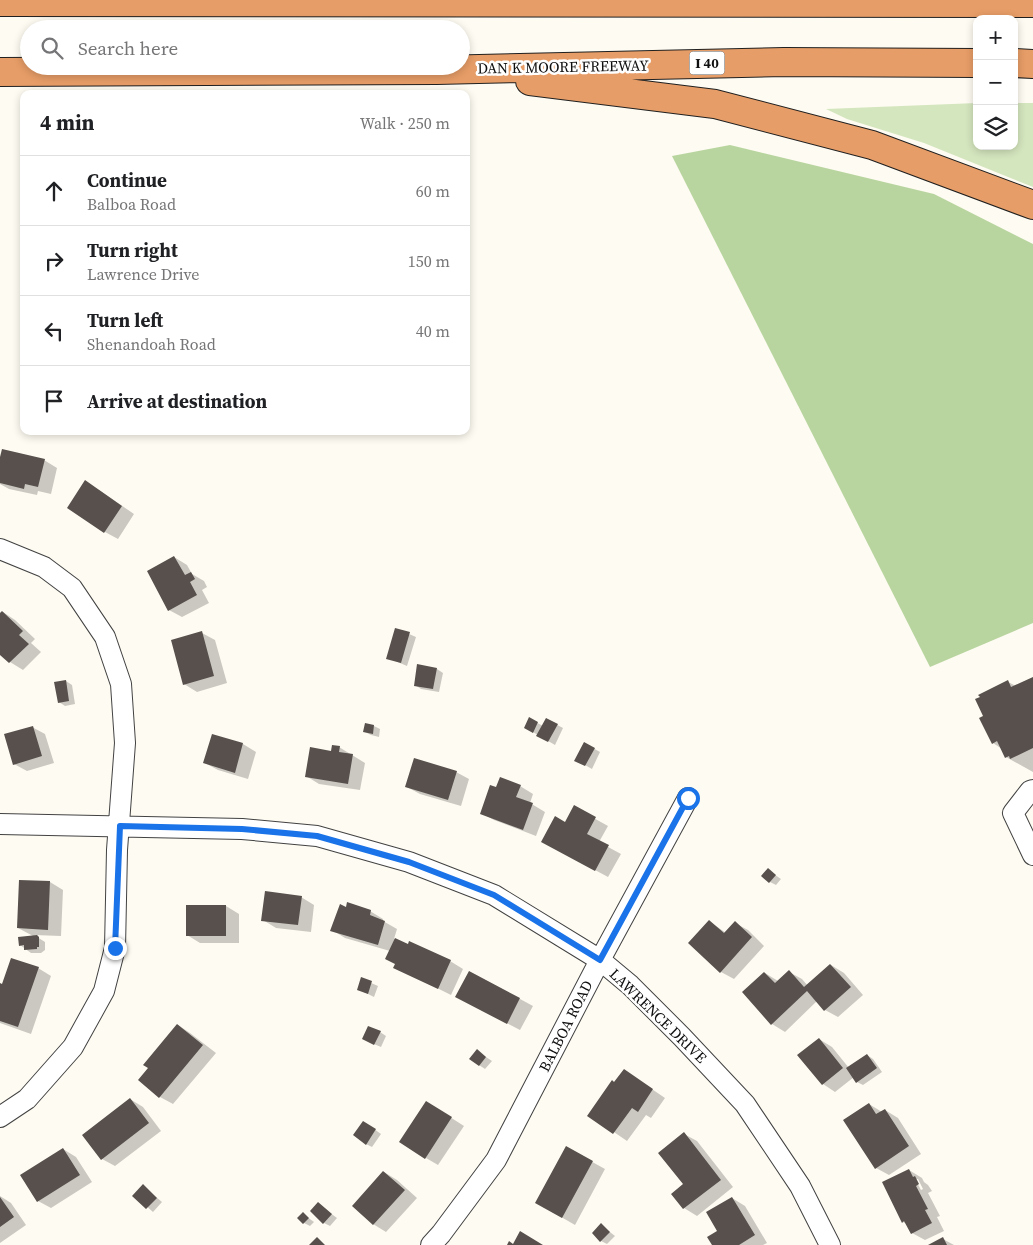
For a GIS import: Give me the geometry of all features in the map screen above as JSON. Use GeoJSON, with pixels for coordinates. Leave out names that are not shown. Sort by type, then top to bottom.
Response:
{"type":"FeatureCollection","features":[{"type":"Feature","properties":{"kind":"highway"},"geometry":{"type":"LineString","coordinates":[[614,3],[643,0]]}},
{"type":"Feature","properties":{"kind":"highway"},"geometry":{"type":"LineString","coordinates":[[0,2],[1033,3]]}},
{"type":"Feature","properties":{"kind":"highway","name":"DAN K MOORE FREEWAY"},"geometry":{"type":"LineString","coordinates":[[470,69],[784,62],[973,63]]}},
{"type":"Feature","properties":{"kind":"highway"},"geometry":{"type":"LineString","coordinates":[[1018,64],[1033,64]]}},
{"type":"Feature","properties":{"kind":"highway","name":"DAN K MOORE FREEWAY"},"geometry":{"type":"LineString","coordinates":[[0,72],[20,72]]}},
{"type":"Feature","properties":{"kind":"highway"},"geometry":{"type":"LineString","coordinates":[[470,74],[715,104],[872,145],[1033,205]]}},
{"type":"Feature","properties":{"kind":"street"},"geometry":{"type":"LineString","coordinates":[[0,549],[44,567],[72,588],[105,637],[121,684],[126,743],[120,826],[115,948],[104,991],[73,1047],[27,1099],[0,1117]]}},
{"type":"Feature","properties":{"kind":"street"},"geometry":{"type":"LineString","coordinates":[[1033,790],[1030,791],[1013,813],[1033,855]]}},
{"type":"Feature","properties":{"kind":"street","name":"BALBOA ROAD"},"geometry":{"type":"LineString","coordinates":[[431,1245],[496,1160],[600,960],[688,798]]}},
{"type":"Feature","properties":{"kind":"street","name":"LAWRENCE DRIVE"},"geometry":{"type":"LineString","coordinates":[[0,824],[242,829],[317,836],[409,862],[494,895],[600,960],[630,985],[745,1104],[800,1186],[830,1245]]}},
{"type":"Feature","properties":{"kind":"green space"},"geometry":{"type":"Polygon","coordinates":[[[973,103],[973,150],[1018,150],[1018,103],[1033,103],[1033,187],[924,143],[847,119],[826,109],[973,103]]]}},
{"type":"Feature","properties":{"kind":"green space"},"geometry":{"type":"Polygon","coordinates":[[[730,145],[934,194],[1033,244],[1033,623],[930,667],[672,156],[730,145]]]}},
{"type":"Feature","properties":{"kind":"building"},"geometry":{"type":"Polygon","coordinates":[[[2,449],[45,459],[38,487],[25,484],[24,489],[0,483],[0,457],[2,449]]]}},
{"type":"Feature","properties":{"kind":"building"},"geometry":{"type":"Polygon","coordinates":[[[85,480],[122,506],[104,533],[67,508],[85,480]]]}},
{"type":"Feature","properties":{"kind":"building"},"geometry":{"type":"Polygon","coordinates":[[[174,556],[185,575],[191,572],[195,579],[190,582],[197,595],[168,611],[147,571],[174,556]]]}},
{"type":"Feature","properties":{"kind":"building"},"geometry":{"type":"Polygon","coordinates":[[[2,611],[23,631],[19,635],[29,644],[9,663],[0,655],[0,613],[2,611]]]}},
{"type":"Feature","properties":{"kind":"building"},"geometry":{"type":"Polygon","coordinates":[[[395,628],[410,632],[401,663],[386,659],[395,628]]]}},
{"type":"Feature","properties":{"kind":"building"},"geometry":{"type":"Polygon","coordinates":[[[202,631],[214,676],[183,685],[171,640],[202,631]]]}},
{"type":"Feature","properties":{"kind":"building"},"geometry":{"type":"Polygon","coordinates":[[[417,664],[437,668],[433,689],[414,686],[417,664]]]}},
{"type":"Feature","properties":{"kind":"building"},"geometry":{"type":"Polygon","coordinates":[[[1033,677],[1033,748],[1010,759],[1009,756],[1005,758],[997,741],[992,744],[979,718],[983,716],[975,699],[980,697],[978,695],[1008,680],[1011,687],[1033,677]]]}},
{"type":"Feature","properties":{"kind":"building"},"geometry":{"type":"Polygon","coordinates":[[[66,680],[69,701],[58,703],[54,682],[66,680]]]}},
{"type":"Feature","properties":{"kind":"building"},"geometry":{"type":"Polygon","coordinates":[[[529,717],[538,722],[533,733],[524,728],[529,717]]]}},
{"type":"Feature","properties":{"kind":"building"},"geometry":{"type":"Polygon","coordinates":[[[546,718],[558,724],[548,742],[536,736],[546,718]]]}},
{"type":"Feature","properties":{"kind":"building"},"geometry":{"type":"Polygon","coordinates":[[[365,723],[374,725],[373,734],[363,732],[365,723]]]}},
{"type":"Feature","properties":{"kind":"building"},"geometry":{"type":"Polygon","coordinates":[[[33,726],[42,756],[13,765],[4,734],[33,726]]]}},
{"type":"Feature","properties":{"kind":"building"},"geometry":{"type":"Polygon","coordinates":[[[212,734],[243,743],[235,773],[203,763],[212,734]]]}},
{"type":"Feature","properties":{"kind":"building"},"geometry":{"type":"Polygon","coordinates":[[[584,742],[595,748],[585,766],[574,761],[584,742]]]}},
{"type":"Feature","properties":{"kind":"building"},"geometry":{"type":"Polygon","coordinates":[[[332,745],[340,746],[339,752],[353,754],[348,784],[305,777],[310,747],[331,751],[332,745]]]}},
{"type":"Feature","properties":{"kind":"building"},"geometry":{"type":"Polygon","coordinates":[[[414,758],[457,771],[448,800],[405,787],[414,758]]]}},
{"type":"Feature","properties":{"kind":"building"},"geometry":{"type":"Polygon","coordinates":[[[500,777],[521,785],[516,797],[533,803],[523,830],[480,814],[490,785],[496,787],[500,777]]]}},
{"type":"Feature","properties":{"kind":"building"},"geometry":{"type":"Polygon","coordinates":[[[574,805],[596,817],[587,834],[609,845],[595,871],[541,842],[555,816],[565,822],[574,805]]]}},
{"type":"Feature","properties":{"kind":"building"},"geometry":{"type":"Polygon","coordinates":[[[768,868],[776,875],[769,883],[761,876],[768,868]]]}},
{"type":"Feature","properties":{"kind":"building"},"geometry":{"type":"Polygon","coordinates":[[[19,880],[50,881],[48,930],[17,928],[19,880]]]}},
{"type":"Feature","properties":{"kind":"building"},"geometry":{"type":"Polygon","coordinates":[[[265,891],[302,896],[298,925],[261,921],[265,891]]]}},
{"type":"Feature","properties":{"kind":"building"},"geometry":{"type":"Polygon","coordinates":[[[347,902],[371,910],[370,915],[385,921],[378,945],[330,931],[340,904],[346,907],[347,902]]]}},
{"type":"Feature","properties":{"kind":"building"},"geometry":{"type":"Polygon","coordinates":[[[186,905],[226,905],[226,936],[186,936],[186,905]]]}},
{"type":"Feature","properties":{"kind":"building"},"geometry":{"type":"Polygon","coordinates":[[[709,920],[724,933],[735,921],[752,937],[720,973],[688,943],[709,920]]]}},
{"type":"Feature","properties":{"kind":"building"},"geometry":{"type":"Polygon","coordinates":[[[37,935],[39,937],[39,947],[37,949],[24,950],[24,945],[19,946],[18,937],[37,935]]]}},
{"type":"Feature","properties":{"kind":"building"},"geometry":{"type":"Polygon","coordinates":[[[395,938],[408,944],[409,941],[451,960],[438,989],[393,968],[395,964],[385,959],[395,938]]]}},
{"type":"Feature","properties":{"kind":"building"},"geometry":{"type":"Polygon","coordinates":[[[11,958],[39,967],[18,1027],[0,1021],[0,983],[2,984],[11,958]]]}},
{"type":"Feature","properties":{"kind":"building"},"geometry":{"type":"Polygon","coordinates":[[[830,964],[851,987],[824,1011],[807,991],[771,1025],[742,992],[764,972],[775,983],[789,970],[804,987],[830,964]]]}},
{"type":"Feature","properties":{"kind":"building"},"geometry":{"type":"Polygon","coordinates":[[[469,971],[520,998],[507,1024],[455,997],[469,971]]]}},
{"type":"Feature","properties":{"kind":"building"},"geometry":{"type":"Polygon","coordinates":[[[361,977],[372,981],[368,994],[357,990],[361,977]]]}},
{"type":"Feature","properties":{"kind":"building"},"geometry":{"type":"Polygon","coordinates":[[[177,1024],[203,1045],[159,1098],[138,1080],[148,1068],[143,1065],[177,1024]]]}},
{"type":"Feature","properties":{"kind":"building"},"geometry":{"type":"Polygon","coordinates":[[[368,1026],[381,1031],[374,1045],[362,1039],[368,1026]]]}},
{"type":"Feature","properties":{"kind":"building"},"geometry":{"type":"Polygon","coordinates":[[[819,1038],[843,1068],[822,1085],[797,1055],[819,1038]]]}},
{"type":"Feature","properties":{"kind":"building"},"geometry":{"type":"Polygon","coordinates":[[[477,1049],[486,1057],[479,1066],[469,1059],[477,1049]]]}},
{"type":"Feature","properties":{"kind":"building"},"geometry":{"type":"Polygon","coordinates":[[[867,1054],[877,1068],[856,1083],[846,1068],[867,1054]]]}},
{"type":"Feature","properties":{"kind":"building"},"geometry":{"type":"Polygon","coordinates":[[[624,1069],[653,1089],[638,1112],[632,1108],[613,1134],[587,1116],[612,1080],[614,1082],[624,1069]]]}},
{"type":"Feature","properties":{"kind":"building"},"geometry":{"type":"Polygon","coordinates":[[[130,1098],[149,1123],[101,1160],[82,1135],[130,1098]]]}},
{"type":"Feature","properties":{"kind":"building"},"geometry":{"type":"Polygon","coordinates":[[[426,1101],[452,1117],[425,1159],[399,1142],[426,1101]]]}},
{"type":"Feature","properties":{"kind":"building"},"geometry":{"type":"Polygon","coordinates":[[[869,1103],[876,1114],[885,1109],[909,1146],[875,1169],[843,1120],[869,1103]]]}},
{"type":"Feature","properties":{"kind":"building"},"geometry":{"type":"Polygon","coordinates":[[[363,1121],[376,1129],[366,1145],[353,1135],[363,1121]]]}},
{"type":"Feature","properties":{"kind":"building"},"geometry":{"type":"Polygon","coordinates":[[[684,1132],[721,1180],[683,1209],[671,1194],[683,1184],[658,1153],[684,1132]]]}},
{"type":"Feature","properties":{"kind":"building"},"geometry":{"type":"Polygon","coordinates":[[[566,1146],[593,1161],[562,1218],[535,1203],[566,1146]]]}},
{"type":"Feature","properties":{"kind":"building"},"geometry":{"type":"Polygon","coordinates":[[[63,1148],[80,1175],[37,1202],[20,1175],[63,1148]]]}},
{"type":"Feature","properties":{"kind":"building"},"geometry":{"type":"Polygon","coordinates":[[[909,1169],[919,1184],[916,1186],[928,1209],[925,1210],[932,1223],[911,1234],[904,1221],[902,1223],[882,1182],[909,1169]]]}},
{"type":"Feature","properties":{"kind":"building"},"geometry":{"type":"Polygon","coordinates":[[[383,1171],[405,1190],[373,1225],[352,1206],[383,1171]]]}},
{"type":"Feature","properties":{"kind":"building"},"geometry":{"type":"Polygon","coordinates":[[[143,1184],[157,1198],[146,1209],[132,1196],[143,1184]]]}},
{"type":"Feature","properties":{"kind":"building"},"geometry":{"type":"Polygon","coordinates":[[[0,1197],[14,1217],[0,1227],[0,1197]]]}},
{"type":"Feature","properties":{"kind":"building"},"geometry":{"type":"Polygon","coordinates":[[[732,1197],[755,1235],[739,1245],[712,1245],[707,1237],[717,1231],[706,1212],[732,1197]]]}},
{"type":"Feature","properties":{"kind":"building"},"geometry":{"type":"Polygon","coordinates":[[[318,1202],[332,1214],[323,1224],[310,1211],[318,1202]]]}},
{"type":"Feature","properties":{"kind":"building"},"geometry":{"type":"Polygon","coordinates":[[[303,1212],[309,1218],[303,1224],[297,1218],[303,1212]]]}},
{"type":"Feature","properties":{"kind":"building"},"geometry":{"type":"Polygon","coordinates":[[[601,1223],[610,1232],[600,1242],[592,1233],[601,1223]]]}},
{"type":"Feature","properties":{"kind":"building"},"geometry":{"type":"Polygon","coordinates":[[[520,1231],[543,1245],[507,1245],[509,1241],[513,1244],[520,1231]]]}},
{"type":"Feature","properties":{"kind":"building"},"geometry":{"type":"Polygon","coordinates":[[[317,1237],[325,1245],[309,1245],[317,1237]]]}},
{"type":"Feature","properties":{"kind":"building"},"geometry":{"type":"Polygon","coordinates":[[[943,1237],[947,1245],[928,1245],[943,1237]]]}},
{"type":"Feature","properties":{"kind":"route"},"geometry":{"type":"LineString","coordinates":[[115,948],[120,826],[166,826],[242,829],[317,836],[409,862],[494,895],[600,960],[688,798]]}}]}
